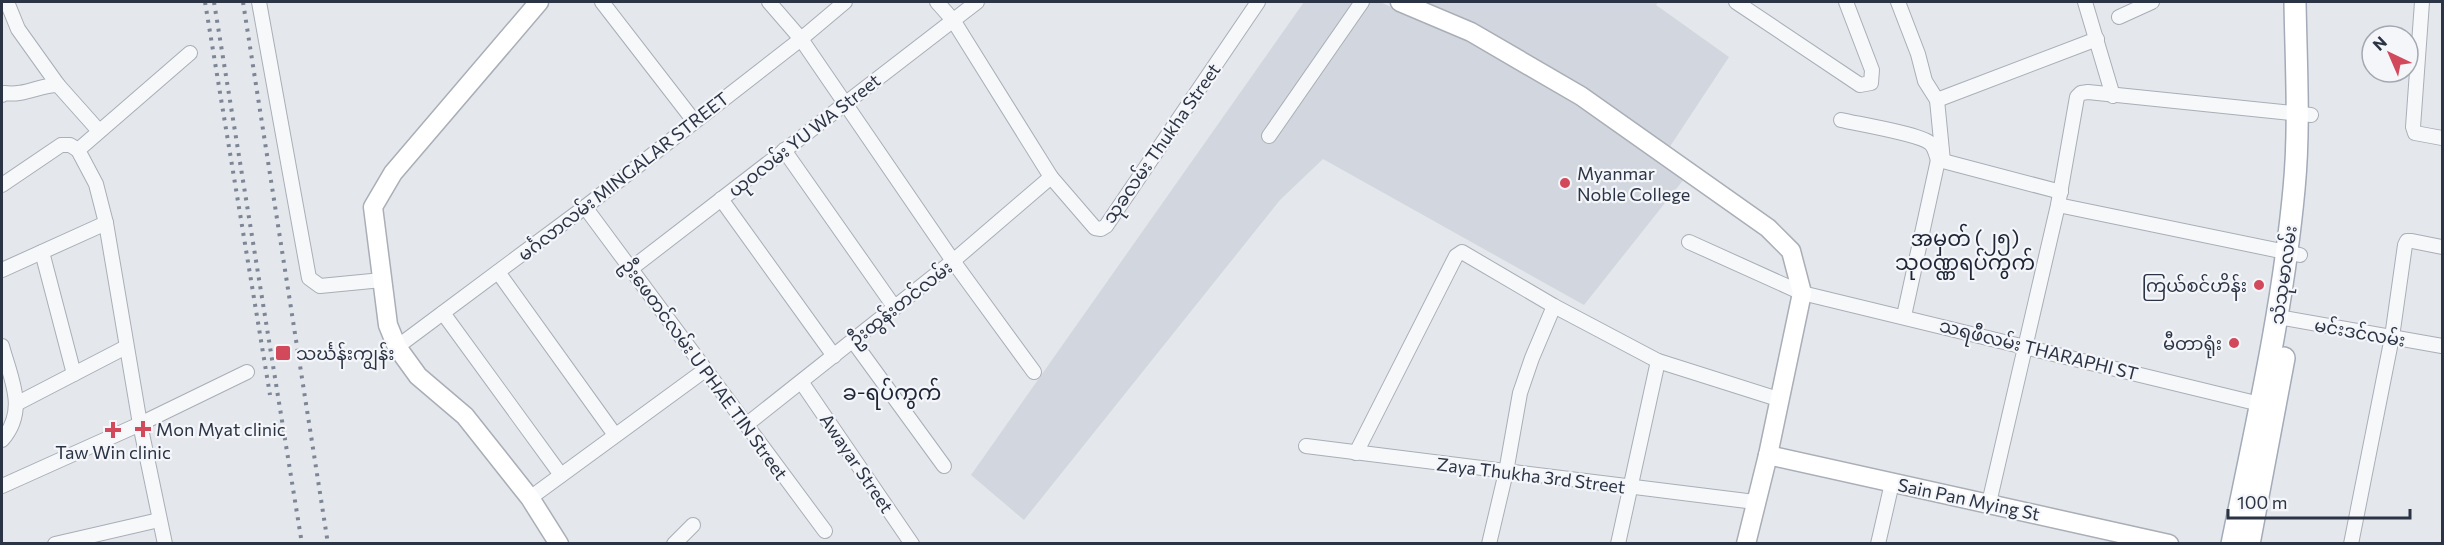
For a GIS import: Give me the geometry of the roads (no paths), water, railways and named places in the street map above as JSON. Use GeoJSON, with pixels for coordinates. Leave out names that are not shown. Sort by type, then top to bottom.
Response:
{"type":"FeatureCollection","features":[{"type":"Feature","properties":{"kind":"main road","name":"သံသုမာလမ်း"},"geometry":{"type":"LineString","coordinates":[[2295,2],[2304,114]]}},
{"type":"Feature","properties":{"kind":"main road","name":"သံသုမာလမ်း"},"geometry":{"type":"LineString","coordinates":[[2249,543],[2268,406],[2294,254],[2294,186],[2304,114],[2309,2]]}},
{"type":"Feature","properties":{"kind":"main road","name":"သံသုမာလမ်း"},"geometry":{"type":"LineString","coordinates":[[2232,543],[2268,406]]}},
{"type":"Feature","properties":{"kind":"street"},"geometry":{"type":"LineString","coordinates":[[7,2],[18,29],[58,85],[99,131]]}},
{"type":"Feature","properties":{"kind":"street"},"geometry":{"type":"LineString","coordinates":[[259,2],[309,278],[320,286],[382,280]]}},
{"type":"Feature","properties":{"kind":"street"},"geometry":{"type":"LineString","coordinates":[[539,2],[393,173],[373,207],[388,325],[397,347],[418,376],[465,416],[530,498],[559,543]]}},
{"type":"Feature","properties":{"kind":"street"},"geometry":{"type":"LineString","coordinates":[[602,2],[694,121]]}},
{"type":"Feature","properties":{"kind":"street"},"geometry":{"type":"LineString","coordinates":[[769,2],[801,39],[953,261],[1034,372]]}},
{"type":"Feature","properties":{"kind":"street","name":"မင်္ဂလာလမ်း MINGALAR STREET"},"geometry":{"type":"LineString","coordinates":[[397,347],[585,207],[801,39],[845,2]]}},
{"type":"Feature","properties":{"kind":"street","name":"သုခလမ်း Thukha Street"},"geometry":{"type":"LineString","coordinates":[[937,2],[953,20],[1051,177],[1095,228],[1101,229],[1106,226],[1258,2]]}},
{"type":"Feature","properties":{"kind":"street","name":"ယုဝလမ်း YU WA Street"},"geometry":{"type":"LineString","coordinates":[[632,268],[977,2]]}},
{"type":"Feature","properties":{"kind":"street"},"geometry":{"type":"LineString","coordinates":[[1269,136],[1362,2]]}},
{"type":"Feature","properties":{"kind":"street"},"geometry":{"type":"LineString","coordinates":[[1400,2],[1471,32],[1581,96],[1768,228],[1791,251],[1802,292],[1768,455],[1746,543]]}},
{"type":"Feature","properties":{"kind":"street"},"geometry":{"type":"LineString","coordinates":[[1736,2],[1860,85],[1871,83],[1872,70],[1846,2]]}},
{"type":"Feature","properties":{"kind":"street"},"geometry":{"type":"LineString","coordinates":[[1898,2],[1918,54],[1925,81],[1937,100],[1941,161],[1904,316]]}},
{"type":"Feature","properties":{"kind":"street"},"geometry":{"type":"LineString","coordinates":[[2085,2],[2113,96]]}},
{"type":"Feature","properties":{"kind":"street"},"geometry":{"type":"LineString","coordinates":[[2119,17],[2152,2]]}},
{"type":"Feature","properties":{"kind":"street"},"geometry":{"type":"LineString","coordinates":[[2422,2],[2413,127],[2415,133],[2420,135],[2442,138]]}},
{"type":"Feature","properties":{"kind":"street"},"geometry":{"type":"LineString","coordinates":[[1937,100],[2097,39]]}},
{"type":"Feature","properties":{"kind":"street"},"geometry":{"type":"LineString","coordinates":[[78,150],[190,53]]}},
{"type":"Feature","properties":{"kind":"street"},"geometry":{"type":"LineString","coordinates":[[2,92],[14,94],[34,91],[48,85],[58,85]]}},
{"type":"Feature","properties":{"kind":"street"},"geometry":{"type":"LineString","coordinates":[[1989,502],[2059,198],[2077,97],[2081,93],[2088,92],[2304,114]]}},
{"type":"Feature","properties":{"kind":"street"},"geometry":{"type":"LineString","coordinates":[[1841,120],[1929,142],[1941,161],[2059,198],[2294,254]]}},
{"type":"Feature","properties":{"kind":"street"},"geometry":{"type":"LineString","coordinates":[[2,185],[61,145],[70,145],[78,150],[96,184],[106,223],[140,424],[165,543]]}},
{"type":"Feature","properties":{"kind":"street"},"geometry":{"type":"LineString","coordinates":[[784,150],[895,308]]}},
{"type":"Feature","properties":{"kind":"street","name":"ဦးထွန်းတင်လမ်း"},"geometry":{"type":"LineString","coordinates":[[746,426],[953,261],[1051,177]]}},
{"type":"Feature","properties":{"kind":"street"},"geometry":{"type":"LineString","coordinates":[[721,199],[834,356]]}},
{"type":"Feature","properties":{"kind":"street","name":"ဦးဖေတင်လမ်း U PHAE TIN Street"},"geometry":{"type":"LineString","coordinates":[[585,207],[825,531]]}},
{"type":"Feature","properties":{"kind":"street"},"geometry":{"type":"LineString","coordinates":[[2,270],[106,223]]}},
{"type":"Feature","properties":{"kind":"street"},"geometry":{"type":"LineString","coordinates":[[2350,543],[2392,337],[2405,245],[2412,240],[2442,247]]}},
{"type":"Feature","properties":{"kind":"street","name":"သရဖီလမ်း THARAPHI ST"},"geometry":{"type":"LineString","coordinates":[[1689,242],[1802,292],[2268,406]]}},
{"type":"Feature","properties":{"kind":"street"},"geometry":{"type":"LineString","coordinates":[[42,252],[74,374]]}},
{"type":"Feature","properties":{"kind":"street"},"geometry":{"type":"LineString","coordinates":[[1356,453],[1456,256],[1462,252],[1554,306],[1658,361],[1778,399]]}},
{"type":"Feature","properties":{"kind":"street"},"geometry":{"type":"LineString","coordinates":[[498,272],[615,435]]}},
{"type":"Feature","properties":{"kind":"street"},"geometry":{"type":"LineString","coordinates":[[1489,543],[1506,472],[1520,393],[1554,306]]}},
{"type":"Feature","properties":{"kind":"street"},"geometry":{"type":"LineString","coordinates":[[443,313],[561,475]]}},
{"type":"Feature","properties":{"kind":"street","name":"မင်းဒင်လမ်း"},"geometry":{"type":"LineString","coordinates":[[2284,319],[2442,346]]}},
{"type":"Feature","properties":{"kind":"street"},"geometry":{"type":"LineString","coordinates":[[853,341],[944,466]]}},
{"type":"Feature","properties":{"kind":"street"},"geometry":{"type":"LineString","coordinates":[[2,346],[18,403],[11,429],[2,440]]}},
{"type":"Feature","properties":{"kind":"street"},"geometry":{"type":"LineString","coordinates":[[18,403],[126,347]]}},
{"type":"Feature","properties":{"kind":"street"},"geometry":{"type":"LineString","coordinates":[[1617,543],[1658,361]]}},
{"type":"Feature","properties":{"kind":"street"},"geometry":{"type":"LineString","coordinates":[[530,498],[705,370]]}},
{"type":"Feature","properties":{"kind":"street"},"geometry":{"type":"LineString","coordinates":[[2,486],[140,424],[247,372]]}},
{"type":"Feature","properties":{"kind":"street","name":"Awayar Street"},"geometry":{"type":"LineString","coordinates":[[802,383],[912,543]]}},
{"type":"Feature","properties":{"kind":"street","name":"Zaya Thukha 3rd Street"},"geometry":{"type":"LineString","coordinates":[[1306,446],[1755,502]]}},
{"type":"Feature","properties":{"kind":"street","name":"Sain Pan Mying St"},"geometry":{"type":"LineString","coordinates":[[1768,455],[2169,543]]}},
{"type":"Feature","properties":{"kind":"street"},"geometry":{"type":"LineString","coordinates":[[1878,543],[1892,483]]}},
{"type":"Feature","properties":{"kind":"street"},"geometry":{"type":"LineString","coordinates":[[55,543],[159,520]]}},
{"type":"Feature","properties":{"kind":"street"},"geometry":{"type":"LineString","coordinates":[[674,543],[693,525]]}},
{"type":"Feature","properties":{"kind":"railway"},"geometry":{"type":"LineString","coordinates":[[205,2],[270,395]]}},
{"type":"Feature","properties":{"kind":"railway"},"geometry":{"type":"LineString","coordinates":[[214,2],[302,544]]}},
{"type":"Feature","properties":{"kind":"railway"},"geometry":{"type":"LineString","coordinates":[[243,2],[328,544]]}},
{"type":"Feature","properties":{"kind":"place","name":"Myanmar Noble College"},"geometry":{"type":"Point","coordinates":[1565,183]}},
{"type":"Feature","properties":{"kind":"place","name":"ကြယ်စင်ဟိန်း"},"geometry":{"type":"Point","coordinates":[2259,285]}},
{"type":"Feature","properties":{"kind":"place","name":"မီတာရုံး"},"geometry":{"type":"Point","coordinates":[2234,343]}},
{"type":"Feature","properties":{"kind":"place","name":"သင်္ဃန်းကျွန်း"},"geometry":{"type":"Point","coordinates":[283,353]}},
{"type":"Feature","properties":{"kind":"place","name":"Mon Myat clinic"},"geometry":{"type":"Point","coordinates":[143,429]}},
{"type":"Feature","properties":{"kind":"place","name":"Taw Win clinic"},"geometry":{"type":"Point","coordinates":[113,430]}},
{"type":"Feature","properties":{"kind":"district","name":"အမှတ် (၂၅) သုဝဏ္ဏရပ်ကွက်"},"geometry":{"type":"Point","coordinates":[1965,249]}},
{"type":"Feature","properties":{"kind":"district","name":"ခ-ရပ်ကွက်"},"geometry":{"type":"Point","coordinates":[892,391]}}]}
